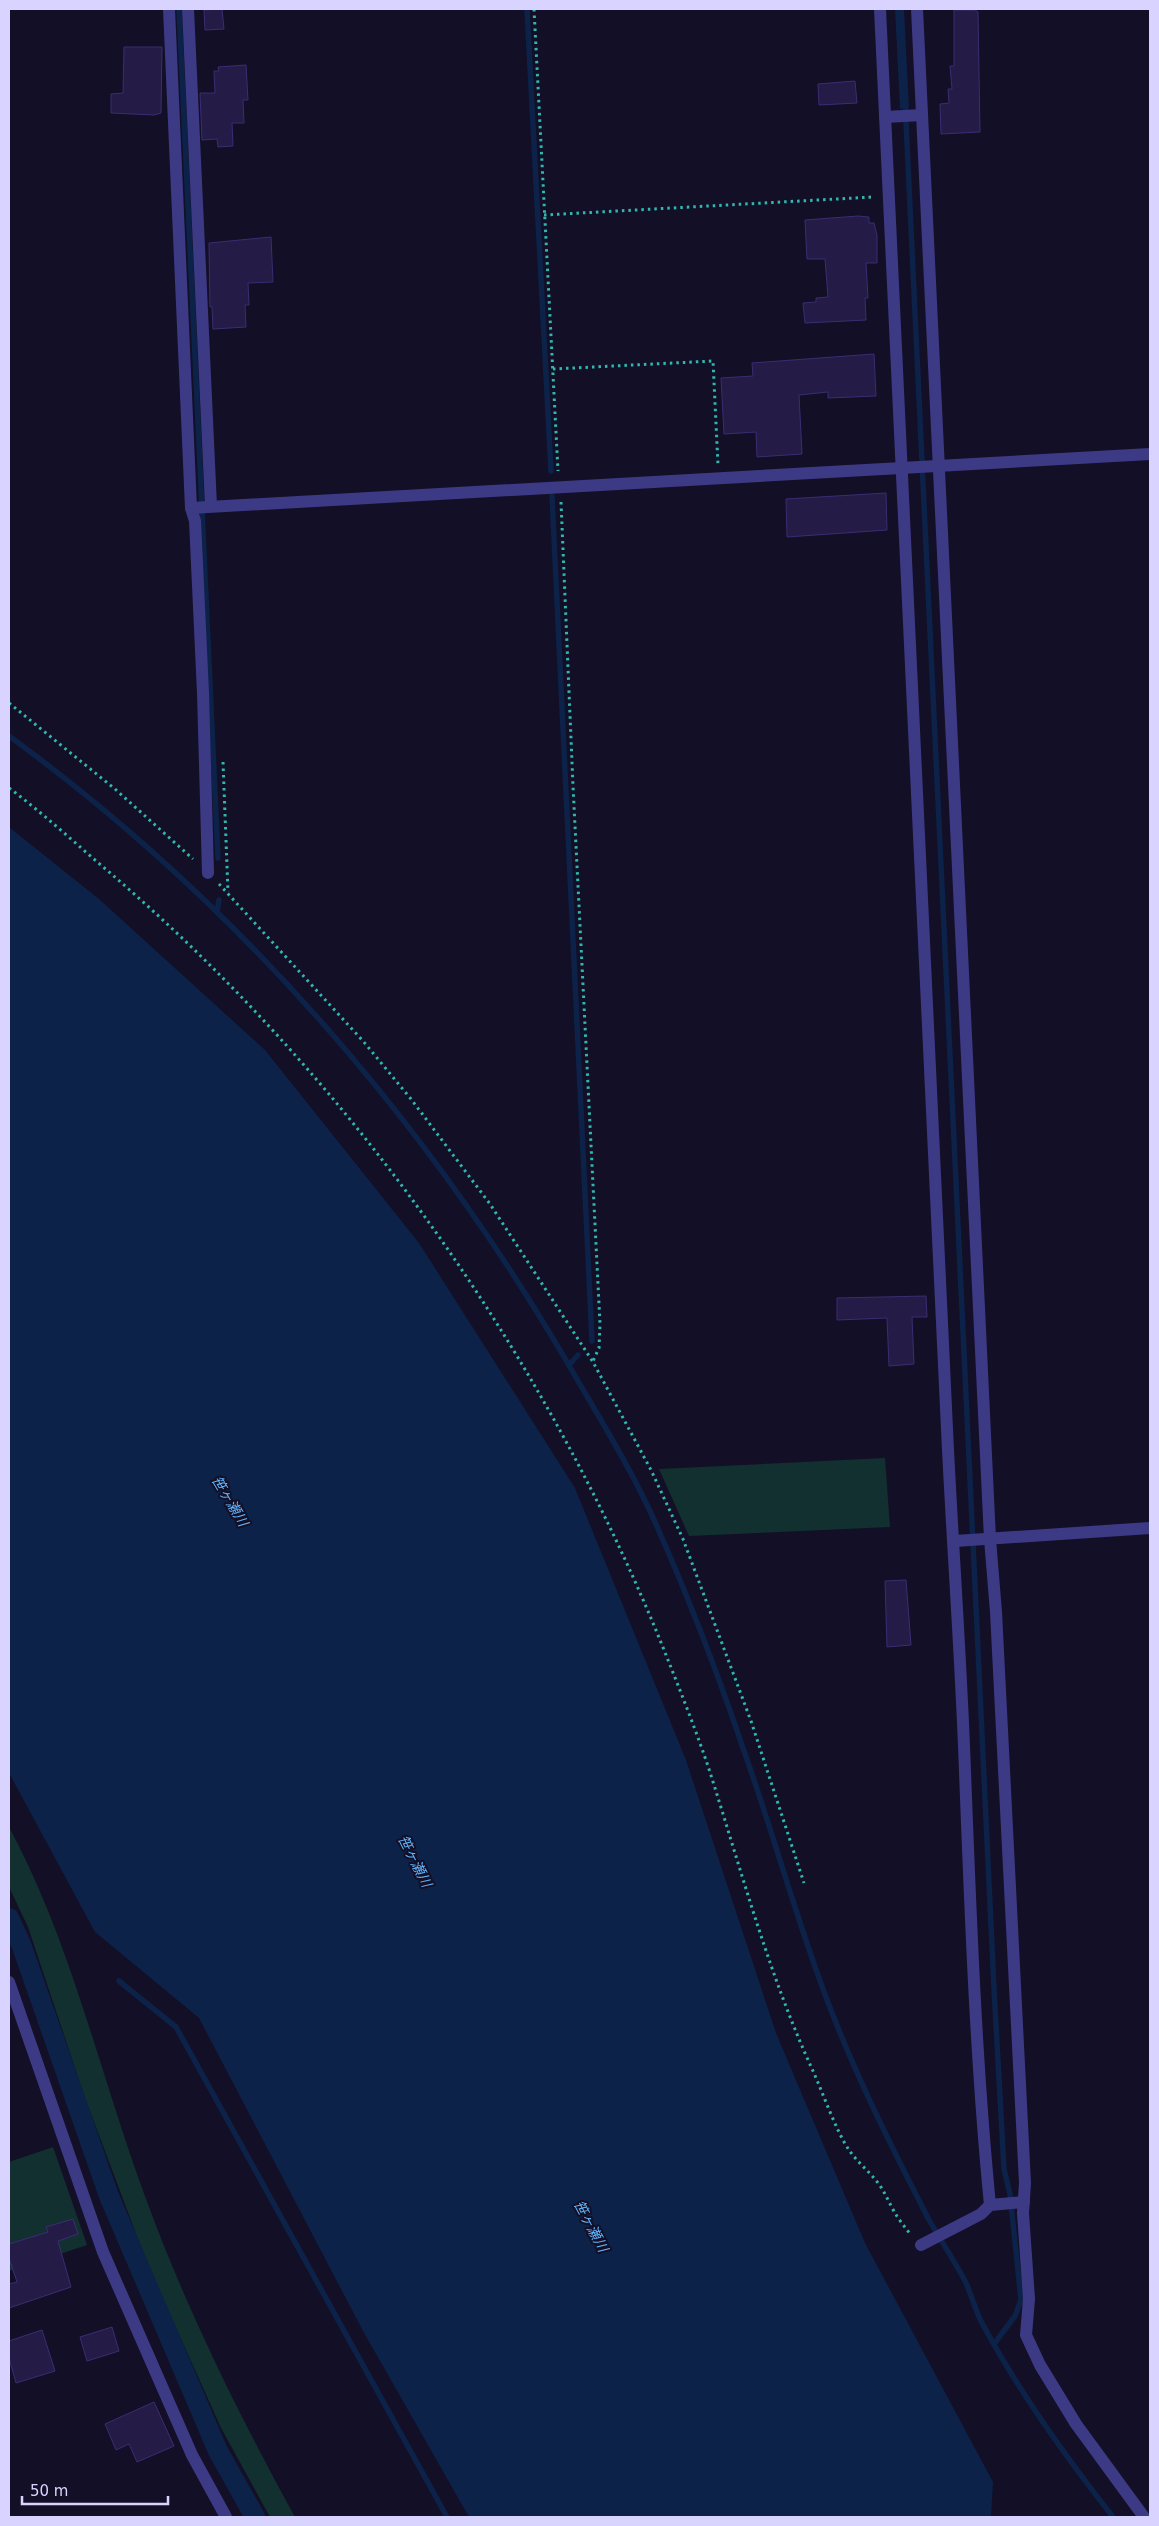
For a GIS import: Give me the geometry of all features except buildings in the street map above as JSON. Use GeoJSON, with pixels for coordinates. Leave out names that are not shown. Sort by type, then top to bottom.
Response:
{"type":"FeatureCollection","features":[{"type":"Feature","properties":{"kind":"street"},"geometry":{"type":"LineString","coordinates":[[169,9],[192,278],[202,507]]}},
{"type":"Feature","properties":{"kind":"street"},"geometry":{"type":"LineString","coordinates":[[188,9],[192,278],[202,507],[195,521],[200,614],[208,873]]}},
{"type":"Feature","properties":{"kind":"street"},"geometry":{"type":"LineString","coordinates":[[880,9],[889,196],[908,467],[948,1450],[959,1540],[980,2103],[990,2205]]}},
{"type":"Feature","properties":{"kind":"street"},"geometry":{"type":"LineString","coordinates":[[917,9],[917,116],[985,1539],[1000,1690],[1016,2203],[1029,2299],[1026,2335],[1040,2365],[1072,2417],[1144,2517]]}},
{"type":"Feature","properties":{"kind":"street"},"geometry":{"type":"LineString","coordinates":[[885,117],[917,116]]}},
{"type":"Feature","properties":{"kind":"street"},"geometry":{"type":"LineString","coordinates":[[202,507],[1150,454]]}},
{"type":"Feature","properties":{"kind":"street"},"geometry":{"type":"LineString","coordinates":[[959,1540],[1150,1528]]}},
{"type":"Feature","properties":{"kind":"street"},"geometry":{"type":"LineString","coordinates":[[9,1982],[103,2252],[192,2455],[226,2517]]}},
{"type":"Feature","properties":{"kind":"street"},"geometry":{"type":"LineString","coordinates":[[924,2243],[981,2214],[990,2205],[1016,2203]]}},
{"type":"Feature","properties":{"kind":"path"},"geometry":{"type":"LineString","coordinates":[[534,9],[600,1324],[599,1348],[593,1362]]}},
{"type":"Feature","properties":{"kind":"path"},"geometry":{"type":"LineString","coordinates":[[544,215],[889,196]]}},
{"type":"Feature","properties":{"kind":"path"},"geometry":{"type":"LineString","coordinates":[[553,369],[713,361],[719,478]]}},
{"type":"Feature","properties":{"kind":"path"},"geometry":{"type":"LineString","coordinates":[[9,703],[115,789],[208,873],[302,973],[411,1099],[490,1204],[593,1362],[651,1470],[683,1539],[751,1721],[804,1883]]}},
{"type":"Feature","properties":{"kind":"path"},"geometry":{"type":"LineString","coordinates":[[9,788],[136,896],[196,951],[271,1028],[355,1127],[426,1221],[479,1296],[521,1362],[585,1478],[635,1580],[706,1762],[769,1963],[803,2050],[849,2151],[882,2187],[894,2212],[912,2237],[924,2243]]}},
{"type":"Feature","properties":{"kind":"green space"},"geometry":{"type":"Polygon","coordinates":[[[885,1458],[890,1527],[689,1536],[659,1469],[885,1458]]]}},
{"type":"Feature","properties":{"kind":"green space"},"geometry":{"type":"Polygon","coordinates":[[[9,1827],[51,1917],[84,2010],[129,2152],[178,2280],[214,2361],[295,2517],[270,2517],[221,2428],[147,2263],[85,2098],[28,1927],[9,1887],[9,1827]]]}},
{"type":"Feature","properties":{"kind":"green space"},"geometry":{"type":"Polygon","coordinates":[[[53,2147],[87,2245],[9,2271],[9,2162],[53,2147]]]}},
{"type":"Feature","properties":{"kind":"water"},"geometry":{"type":"Polygon","coordinates":[[[895,9],[904,9],[909,108],[900,109],[895,9]]]}},
{"type":"Feature","properties":{"kind":"water","name":"笹ヶ瀬川"},"geometry":{"type":"Polygon","coordinates":[[[9,827],[99,899],[265,1050],[419,1243],[575,1488],[686,1760],[776,2033],[865,2243],[993,2482],[991,2517],[469,2517],[363,2331],[199,2018],[95,1932],[9,1773],[9,827]]]}},
{"type":"Feature","properties":{"kind":"waterway"},"geometry":{"type":"LineString","coordinates":[[179,9],[218,858]]}},
{"type":"Feature","properties":{"kind":"waterway"},"geometry":{"type":"LineString","coordinates":[[527,9],[551,471]]}},
{"type":"Feature","properties":{"kind":"waterway"},"geometry":{"type":"LineString","coordinates":[[905,101],[994,1989],[1004,2169],[1010,2194],[1021,2300],[1015,2316],[994,2344]]}},
{"type":"Feature","properties":{"kind":"waterway"},"geometry":{"type":"LineString","coordinates":[[552,496],[592,1341]]}},
{"type":"Feature","properties":{"kind":"waterway"},"geometry":{"type":"LineString","coordinates":[[9,736],[94,802],[176,873],[254,949],[327,1028],[397,1112],[462,1199],[522,1288],[618,1450],[667,1550],[702,1635],[734,1722],[817,1974],[851,2059],[901,2165],[928,2218],[966,2283],[980,2318],[1011,2374],[1077,2471],[1113,2517]]}},
{"type":"Feature","properties":{"kind":"waterway"},"geometry":{"type":"LineString","coordinates":[[217,912],[219,900]]}},
{"type":"Feature","properties":{"kind":"waterway"},"geometry":{"type":"LineString","coordinates":[[569,1365],[578,1355]]}},
{"type":"Feature","properties":{"kind":"waterway"},"geometry":{"type":"LineString","coordinates":[[9,1918],[21,1944],[109,2196],[218,2451],[255,2517]]}},
{"type":"Feature","properties":{"kind":"waterway"},"geometry":{"type":"LineString","coordinates":[[119,1981],[176,2027],[447,2517]]}}]}
